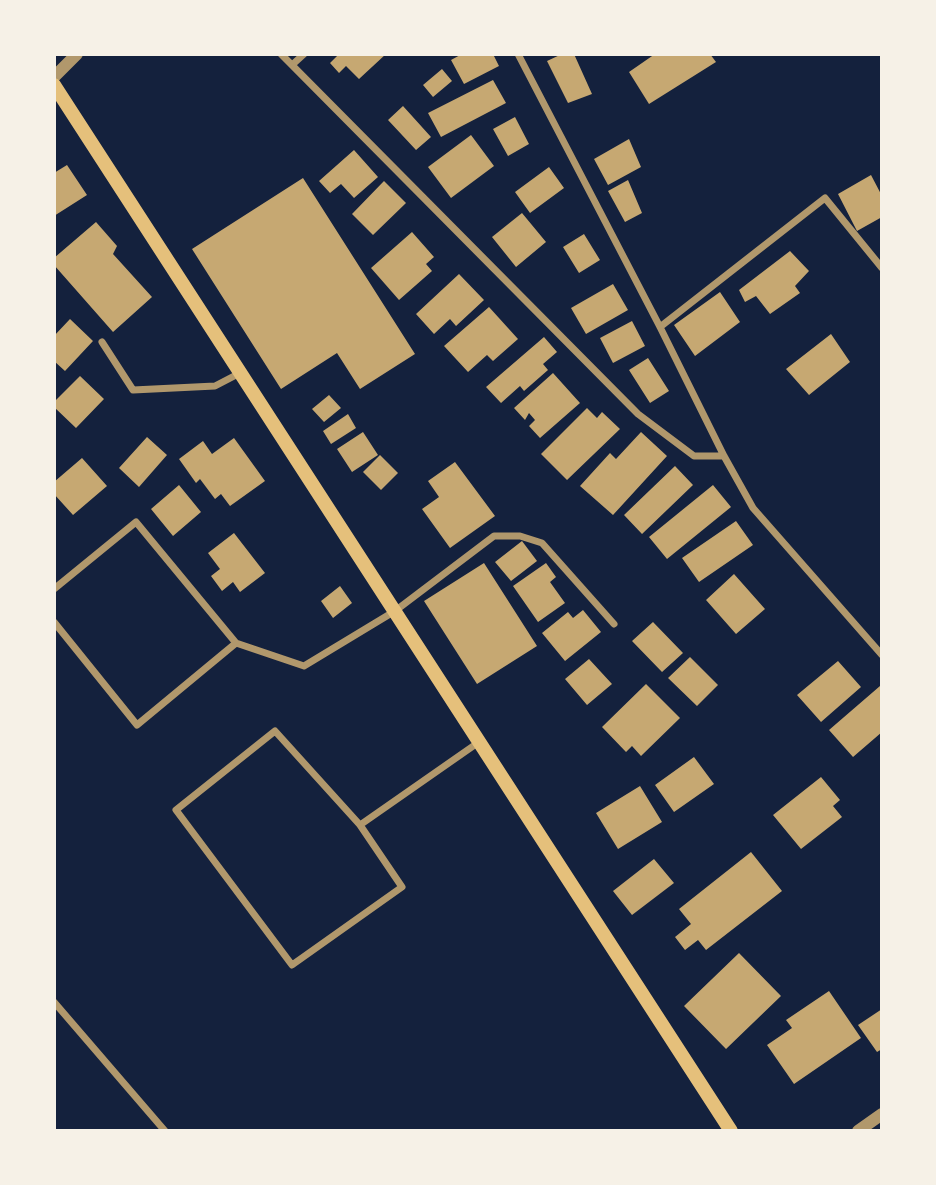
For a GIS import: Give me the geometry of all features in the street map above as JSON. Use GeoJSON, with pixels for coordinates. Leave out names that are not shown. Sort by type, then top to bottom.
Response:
{"type":"FeatureCollection","features":[{"type":"Feature","properties":{"kind":"main road"},"geometry":{"type":"LineString","coordinates":[[54,85],[731,1131]]}},
{"type":"Feature","properties":{"kind":"street"},"geometry":{"type":"LineString","coordinates":[[54,77],[77,54]]}},
{"type":"Feature","properties":{"kind":"street"},"geometry":{"type":"LineString","coordinates":[[282,54],[638,414],[694,456],[724,456]]}},
{"type":"Feature","properties":{"kind":"street"},"geometry":{"type":"LineString","coordinates":[[292,65],[304,54]]}},
{"type":"Feature","properties":{"kind":"street"},"geometry":{"type":"LineString","coordinates":[[518,54],[753,508],[882,656]]}},
{"type":"Feature","properties":{"kind":"street"},"geometry":{"type":"LineString","coordinates":[[660,327],[825,198],[882,268]]}},
{"type":"Feature","properties":{"kind":"street"},"geometry":{"type":"LineString","coordinates":[[102,342],[133,390],[215,386],[241,373]]}},
{"type":"Feature","properties":{"kind":"street"},"geometry":{"type":"LineString","coordinates":[[54,589],[136,522],[236,643],[304,666],[395,611],[494,536],[520,536],[542,543],[614,624]]}},
{"type":"Feature","properties":{"kind":"street"},"geometry":{"type":"LineString","coordinates":[[54,621],[137,724],[236,643]]}},
{"type":"Feature","properties":{"kind":"street"},"geometry":{"type":"LineString","coordinates":[[275,731],[360,825],[402,887],[292,965],[176,810],[275,731]]}},
{"type":"Feature","properties":{"kind":"street"},"geometry":{"type":"LineString","coordinates":[[360,825],[480,742]]}},
{"type":"Feature","properties":{"kind":"street"},"geometry":{"type":"LineString","coordinates":[[54,1002],[165,1131]]}},
{"type":"Feature","properties":{"kind":"street"},"geometry":{"type":"LineString","coordinates":[[858,1131],[882,1114]]}},
{"type":"Feature","properties":{"kind":"building"},"geometry":{"type":"Polygon","coordinates":[[[339,54],[386,54],[359,79],[346,66],[339,73],[330,63],[339,54]]]}},
{"type":"Feature","properties":{"kind":"building"},"geometry":{"type":"Polygon","coordinates":[[[462,54],[493,54],[499,66],[464,84],[451,60],[462,54]]]}},
{"type":"Feature","properties":{"kind":"building"},"geometry":{"type":"Polygon","coordinates":[[[562,54],[574,54],[592,94],[568,103],[547,61],[562,54]]]}},
{"type":"Feature","properties":{"kind":"building"},"geometry":{"type":"Polygon","coordinates":[[[655,54],[710,54],[716,62],[649,104],[629,72],[655,54]]]}},
{"type":"Feature","properties":{"kind":"building"},"geometry":{"type":"Polygon","coordinates":[[[442,69],[452,81],[433,97],[423,85],[442,69]]]}},
{"type":"Feature","properties":{"kind":"building"},"geometry":{"type":"Polygon","coordinates":[[[493,80],[506,103],[441,137],[428,113],[493,80]]]}},
{"type":"Feature","properties":{"kind":"building"},"geometry":{"type":"Polygon","coordinates":[[[403,106],[431,137],[416,150],[388,120],[403,106]]]}},
{"type":"Feature","properties":{"kind":"building"},"geometry":{"type":"Polygon","coordinates":[[[515,117],[529,144],[508,156],[493,129],[515,117]]]}},
{"type":"Feature","properties":{"kind":"building"},"geometry":{"type":"Polygon","coordinates":[[[471,135],[494,166],[451,198],[428,167],[471,135]]]}},
{"type":"Feature","properties":{"kind":"building"},"geometry":{"type":"Polygon","coordinates":[[[629,139],[641,167],[608,185],[594,159],[629,139]]]}},
{"type":"Feature","properties":{"kind":"building"},"geometry":{"type":"Polygon","coordinates":[[[354,150],[378,177],[354,198],[341,184],[330,193],[319,181],[354,150]]]}},
{"type":"Feature","properties":{"kind":"building"},"geometry":{"type":"Polygon","coordinates":[[[67,165],[87,195],[54,216],[54,173],[67,165]]]}},
{"type":"Feature","properties":{"kind":"building"},"geometry":{"type":"Polygon","coordinates":[[[549,167],[564,188],[530,213],[515,192],[549,167]]]}},
{"type":"Feature","properties":{"kind":"building"},"geometry":{"type":"Polygon","coordinates":[[[871,175],[882,196],[882,217],[857,231],[838,194],[871,175]]]}},
{"type":"Feature","properties":{"kind":"building"},"geometry":{"type":"Polygon","coordinates":[[[303,178],[415,354],[360,389],[337,353],[281,389],[192,249],[303,178]]]}},
{"type":"Feature","properties":{"kind":"building"},"geometry":{"type":"Polygon","coordinates":[[[628,180],[642,213],[625,222],[608,191],[628,180]]]}},
{"type":"Feature","properties":{"kind":"building"},"geometry":{"type":"Polygon","coordinates":[[[384,181],[406,203],[373,235],[352,214],[384,181]]]}},
{"type":"Feature","properties":{"kind":"building"},"geometry":{"type":"Polygon","coordinates":[[[522,213],[546,242],[516,267],[492,237],[522,213]]]}},
{"type":"Feature","properties":{"kind":"building"},"geometry":{"type":"Polygon","coordinates":[[[96,222],[117,246],[113,254],[152,297],[113,332],[54,265],[54,258],[96,222]]]}},
{"type":"Feature","properties":{"kind":"building"},"geometry":{"type":"Polygon","coordinates":[[[412,232],[434,257],[426,264],[432,271],[399,300],[371,268],[412,232]]]}},
{"type":"Feature","properties":{"kind":"building"},"geometry":{"type":"Polygon","coordinates":[[[584,234],[600,260],[579,273],[563,247],[584,234]]]}},
{"type":"Feature","properties":{"kind":"building"},"geometry":{"type":"Polygon","coordinates":[[[790,251],[809,271],[795,286],[800,293],[770,314],[756,296],[745,302],[739,290],[790,251]]]}},
{"type":"Feature","properties":{"kind":"building"},"geometry":{"type":"Polygon","coordinates":[[[459,274],[484,300],[456,326],[450,319],[434,334],[416,314],[459,274]]]}},
{"type":"Feature","properties":{"kind":"building"},"geometry":{"type":"Polygon","coordinates":[[[613,284],[628,310],[586,334],[571,308],[613,284]]]}},
{"type":"Feature","properties":{"kind":"building"},"geometry":{"type":"Polygon","coordinates":[[[720,292],[740,322],[695,356],[674,325],[720,292]]]}},
{"type":"Feature","properties":{"kind":"building"},"geometry":{"type":"Polygon","coordinates":[[[489,307],[518,339],[493,361],[487,355],[468,372],[444,346],[489,307]]]}},
{"type":"Feature","properties":{"kind":"building"},"geometry":{"type":"Polygon","coordinates":[[[70,319],[93,341],[65,371],[54,361],[54,336],[70,319]]]}},
{"type":"Feature","properties":{"kind":"building"},"geometry":{"type":"Polygon","coordinates":[[[632,321],[645,346],[613,363],[600,338],[632,321]]]}},
{"type":"Feature","properties":{"kind":"building"},"geometry":{"type":"Polygon","coordinates":[[[831,334],[850,362],[809,395],[786,369],[831,334]]]}},
{"type":"Feature","properties":{"kind":"building"},"geometry":{"type":"Polygon","coordinates":[[[544,337],[557,352],[543,364],[548,370],[524,391],[520,386],[501,403],[486,387],[544,337]]]}},
{"type":"Feature","properties":{"kind":"building"},"geometry":{"type":"Polygon","coordinates":[[[648,358],[669,391],[650,403],[629,370],[648,358]]]}},
{"type":"Feature","properties":{"kind":"building"},"geometry":{"type":"Polygon","coordinates":[[[553,373],[580,403],[540,438],[529,426],[535,420],[529,413],[525,420],[514,408],[553,373]]]}},
{"type":"Feature","properties":{"kind":"building"},"geometry":{"type":"Polygon","coordinates":[[[80,376],[104,399],[76,428],[54,407],[54,402],[80,376]]]}},
{"type":"Feature","properties":{"kind":"building"},"geometry":{"type":"Polygon","coordinates":[[[329,395],[341,408],[324,422],[312,409],[329,395]]]}},
{"type":"Feature","properties":{"kind":"building"},"geometry":{"type":"Polygon","coordinates":[[[587,408],[597,418],[602,412],[620,429],[567,480],[541,454],[587,408]]]}},
{"type":"Feature","properties":{"kind":"building"},"geometry":{"type":"Polygon","coordinates":[[[348,414],[356,428],[331,444],[323,431],[348,414]]]}},
{"type":"Feature","properties":{"kind":"building"},"geometry":{"type":"Polygon","coordinates":[[[363,432],[378,455],[352,472],[337,449],[363,432]]]}},
{"type":"Feature","properties":{"kind":"building"},"geometry":{"type":"Polygon","coordinates":[[[641,432],[667,456],[613,515],[580,486],[610,453],[616,459],[641,432]]]}},
{"type":"Feature","properties":{"kind":"building"},"geometry":{"type":"Polygon","coordinates":[[[147,437],[167,455],[139,487],[119,468],[147,437]]]}},
{"type":"Feature","properties":{"kind":"building"},"geometry":{"type":"Polygon","coordinates":[[[234,438],[265,481],[230,506],[221,494],[215,499],[200,479],[196,483],[179,459],[203,441],[212,454],[234,438]]]}},
{"type":"Feature","properties":{"kind":"building"},"geometry":{"type":"Polygon","coordinates":[[[380,455],[398,473],[381,490],[363,472],[380,455]]]}},
{"type":"Feature","properties":{"kind":"building"},"geometry":{"type":"Polygon","coordinates":[[[82,458],[107,486],[73,515],[54,494],[54,482],[82,458]]]}},
{"type":"Feature","properties":{"kind":"building"},"geometry":{"type":"Polygon","coordinates":[[[455,462],[495,516],[450,548],[422,509],[439,497],[428,481],[455,462]]]}},
{"type":"Feature","properties":{"kind":"building"},"geometry":{"type":"Polygon","coordinates":[[[675,466],[693,485],[642,534],[624,515],[675,466]]]}},
{"type":"Feature","properties":{"kind":"building"},"geometry":{"type":"Polygon","coordinates":[[[179,485],[201,512],[173,536],[151,509],[179,485]]]}},
{"type":"Feature","properties":{"kind":"building"},"geometry":{"type":"Polygon","coordinates":[[[713,485],[731,507],[667,559],[649,537],[713,485]]]}},
{"type":"Feature","properties":{"kind":"building"},"geometry":{"type":"Polygon","coordinates":[[[736,521],[753,545],[699,582],[682,558],[736,521]]]}},
{"type":"Feature","properties":{"kind":"building"},"geometry":{"type":"Polygon","coordinates":[[[234,533],[265,573],[240,592],[233,582],[222,591],[211,576],[220,569],[208,553],[234,533]]]}},
{"type":"Feature","properties":{"kind":"building"},"geometry":{"type":"Polygon","coordinates":[[[522,541],[537,561],[511,581],[495,562],[522,541]]]}},
{"type":"Feature","properties":{"kind":"building"},"geometry":{"type":"Polygon","coordinates":[[[484,563],[537,646],[477,684],[424,601],[484,563]]]}},
{"type":"Feature","properties":{"kind":"building"},"geometry":{"type":"Polygon","coordinates":[[[546,563],[556,577],[550,582],[565,603],[538,622],[513,586],[546,563]]]}},
{"type":"Feature","properties":{"kind":"building"},"geometry":{"type":"Polygon","coordinates":[[[734,574],[765,609],[736,634],[706,600],[734,574]]]}},
{"type":"Feature","properties":{"kind":"building"},"geometry":{"type":"Polygon","coordinates":[[[340,586],[352,603],[333,618],[321,601],[340,586]]]}},
{"type":"Feature","properties":{"kind":"building"},"geometry":{"type":"Polygon","coordinates":[[[583,610],[601,632],[565,661],[542,633],[568,612],[573,618],[583,610]]]}},
{"type":"Feature","properties":{"kind":"building"},"geometry":{"type":"Polygon","coordinates":[[[653,622],[683,653],[662,672],[632,641],[653,622]]]}},
{"type":"Feature","properties":{"kind":"building"},"geometry":{"type":"Polygon","coordinates":[[[690,657],[718,685],[697,706],[668,678],[690,657]]]}},
{"type":"Feature","properties":{"kind":"building"},"geometry":{"type":"Polygon","coordinates":[[[589,659],[612,684],[587,705],[565,679],[589,659]]]}},
{"type":"Feature","properties":{"kind":"building"},"geometry":{"type":"Polygon","coordinates":[[[838,661],[861,687],[821,722],[797,695],[838,661]]]}},
{"type":"Feature","properties":{"kind":"building"},"geometry":{"type":"Polygon","coordinates":[[[646,684],[680,718],[641,756],[632,746],[626,752],[602,727],[646,684]]]}},
{"type":"Feature","properties":{"kind":"building"},"geometry":{"type":"Polygon","coordinates":[[[880,686],[882,732],[853,757],[829,730],[880,686]]]}},
{"type":"Feature","properties":{"kind":"building"},"geometry":{"type":"Polygon","coordinates":[[[694,757],[714,784],[674,812],[655,785],[694,757]]]}},
{"type":"Feature","properties":{"kind":"building"},"geometry":{"type":"Polygon","coordinates":[[[821,777],[840,800],[833,806],[842,817],[801,849],[773,815],[821,777]]]}},
{"type":"Feature","properties":{"kind":"building"},"geometry":{"type":"Polygon","coordinates":[[[640,786],[662,822],[618,849],[596,813],[640,786]]]}},
{"type":"Feature","properties":{"kind":"building"},"geometry":{"type":"Polygon","coordinates":[[[751,852],[782,891],[706,950],[698,940],[685,950],[675,937],[691,924],[679,909],[751,852]]]}},
{"type":"Feature","properties":{"kind":"building"},"geometry":{"type":"Polygon","coordinates":[[[654,859],[674,883],[632,915],[613,891],[654,859]]]}},
{"type":"Feature","properties":{"kind":"building"},"geometry":{"type":"Polygon","coordinates":[[[739,953],[781,996],[726,1049],[684,1006],[739,953]]]}},
{"type":"Feature","properties":{"kind":"building"},"geometry":{"type":"Polygon","coordinates":[[[829,991],[861,1038],[794,1084],[767,1045],[792,1028],[786,1020],[829,991]]]}},
{"type":"Feature","properties":{"kind":"building"},"geometry":{"type":"Polygon","coordinates":[[[882,1009],[882,1049],[877,1052],[858,1025],[882,1009]]]}}]}
